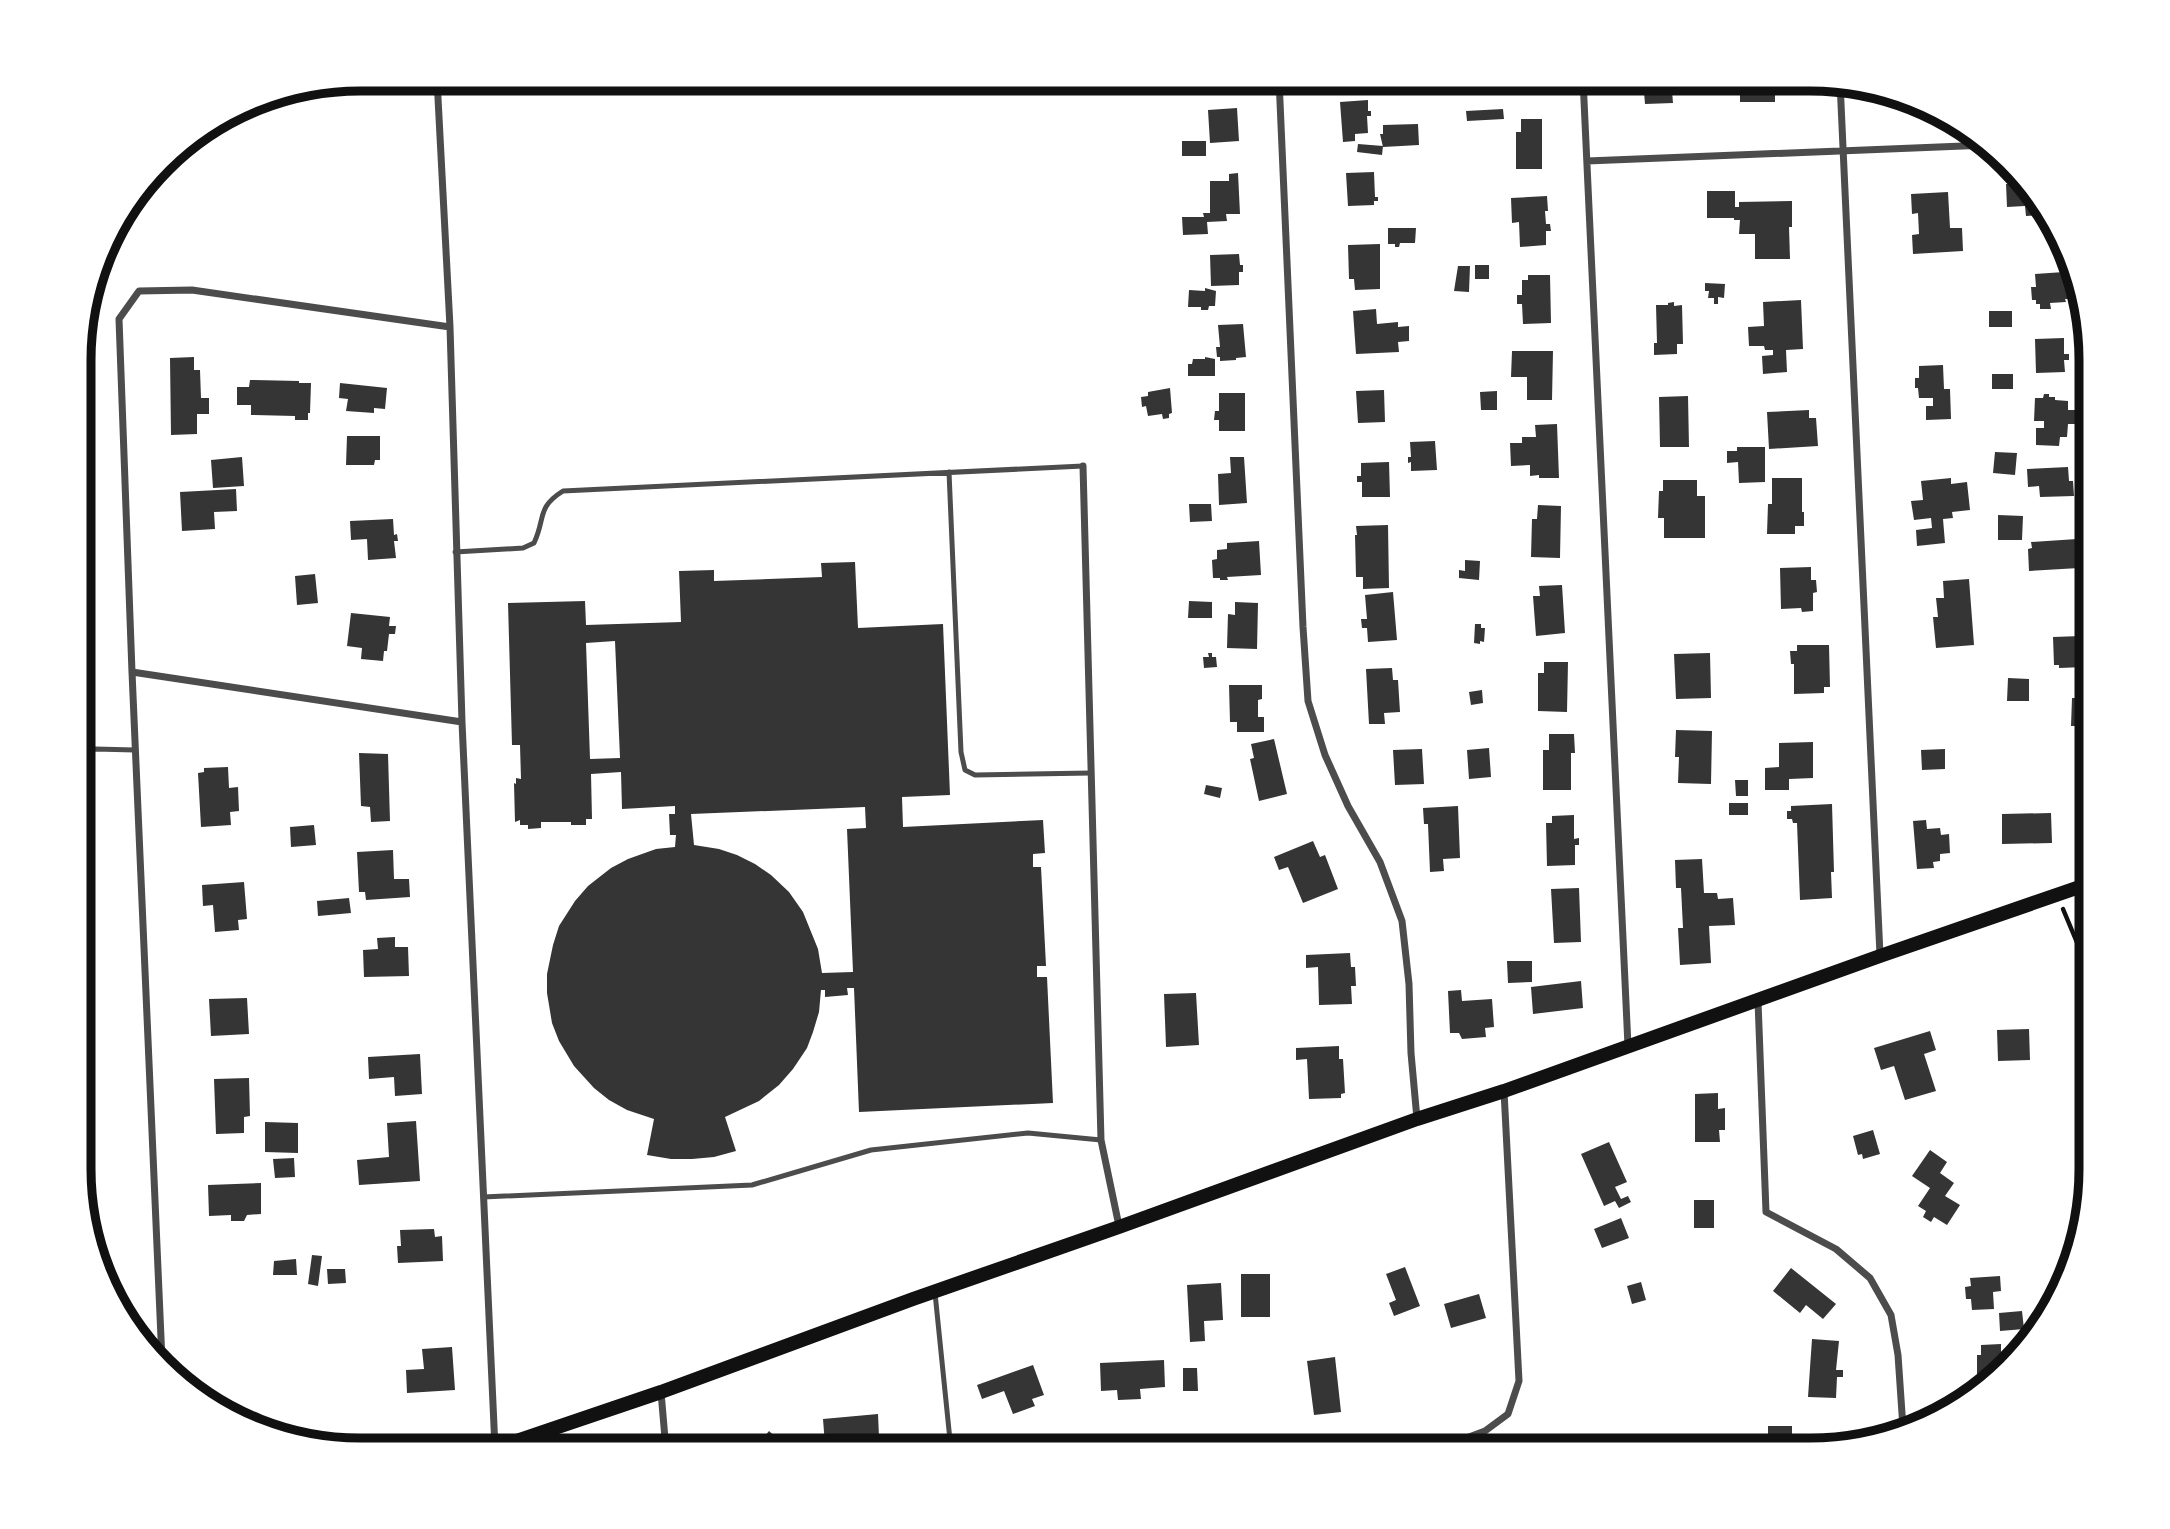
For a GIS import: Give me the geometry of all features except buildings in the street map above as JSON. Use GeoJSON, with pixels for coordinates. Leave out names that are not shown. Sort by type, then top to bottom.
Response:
{"type":"FeatureCollection","features":[{"type":"Feature","properties":{"kind":"main road"},"geometry":{"type":"LineString","coordinates":[[524,1438],[660,1392],[1417,1119],[1504,1091],[2079,887]]}},
{"type":"Feature","properties":{"kind":"street"},"geometry":{"type":"LineString","coordinates":[[438,91],[450,327],[462,722],[492,1438]]}},
{"type":"Feature","properties":{"kind":"street"},"geometry":{"type":"LineString","coordinates":[[1280,91],[1308,701],[1325,755],[1348,806],[1380,862],[1402,921],[1409,984],[1417,1119]]}},
{"type":"Feature","properties":{"kind":"street"},"geometry":{"type":"LineString","coordinates":[[1584,91],[1628,1046]]}},
{"type":"Feature","properties":{"kind":"street"},"geometry":{"type":"LineString","coordinates":[[1840,93],[1880,956]]}},
{"type":"Feature","properties":{"kind":"street"},"geometry":{"type":"LineString","coordinates":[[1587,161],[1972,146]]}},
{"type":"Feature","properties":{"kind":"street"},"geometry":{"type":"LineString","coordinates":[[162,1350],[119,319],[139,291],[192,290],[450,327]]}},
{"type":"Feature","properties":{"kind":"street"},"geometry":{"type":"LineString","coordinates":[[1083,466],[1101,1140],[1119,1227]]}},
{"type":"Feature","properties":{"kind":"street"},"geometry":{"type":"LineString","coordinates":[[132,671],[462,722]]}},
{"type":"Feature","properties":{"kind":"street"},"geometry":{"type":"LineString","coordinates":[[1758,1001],[1766,1212],[1836,1249],[1870,1278],[1891,1315],[1898,1355],[1903,1421]]}},
{"type":"Feature","properties":{"kind":"street"},"geometry":{"type":"LineString","coordinates":[[1466,1438],[1485,1431],[1508,1415],[1519,1381],[1504,1091]]}},
{"type":"Feature","properties":{"kind":"street"},"geometry":{"type":"LineString","coordinates":[[660,1392],[665,1438]]}},
{"type":"Feature","properties":{"kind":"lane"},"geometry":{"type":"LineString","coordinates":[[456,552],[523,548],[534,543],[540,530],[542,512],[550,499],[563,491],[1083,466]]}},
{"type":"Feature","properties":{"kind":"lane"},"geometry":{"type":"LineString","coordinates":[[949,472],[961,752],[965,770],[975,775],[1091,773]]}},
{"type":"Feature","properties":{"kind":"lane"},"geometry":{"type":"LineString","coordinates":[[91,750],[135,750]]}},
{"type":"Feature","properties":{"kind":"lane"},"geometry":{"type":"LineString","coordinates":[[483,1197],[752,1185],[872,1150],[1028,1133],[1101,1140]]}},
{"type":"Feature","properties":{"kind":"lane"},"geometry":{"type":"LineString","coordinates":[[935,1292],[950,1438]]}},
{"type":"Feature","properties":{"kind":"path"},"geometry":{"type":"LineString","coordinates":[[2059,894],[2064,914],[2079,948]]}}]}
